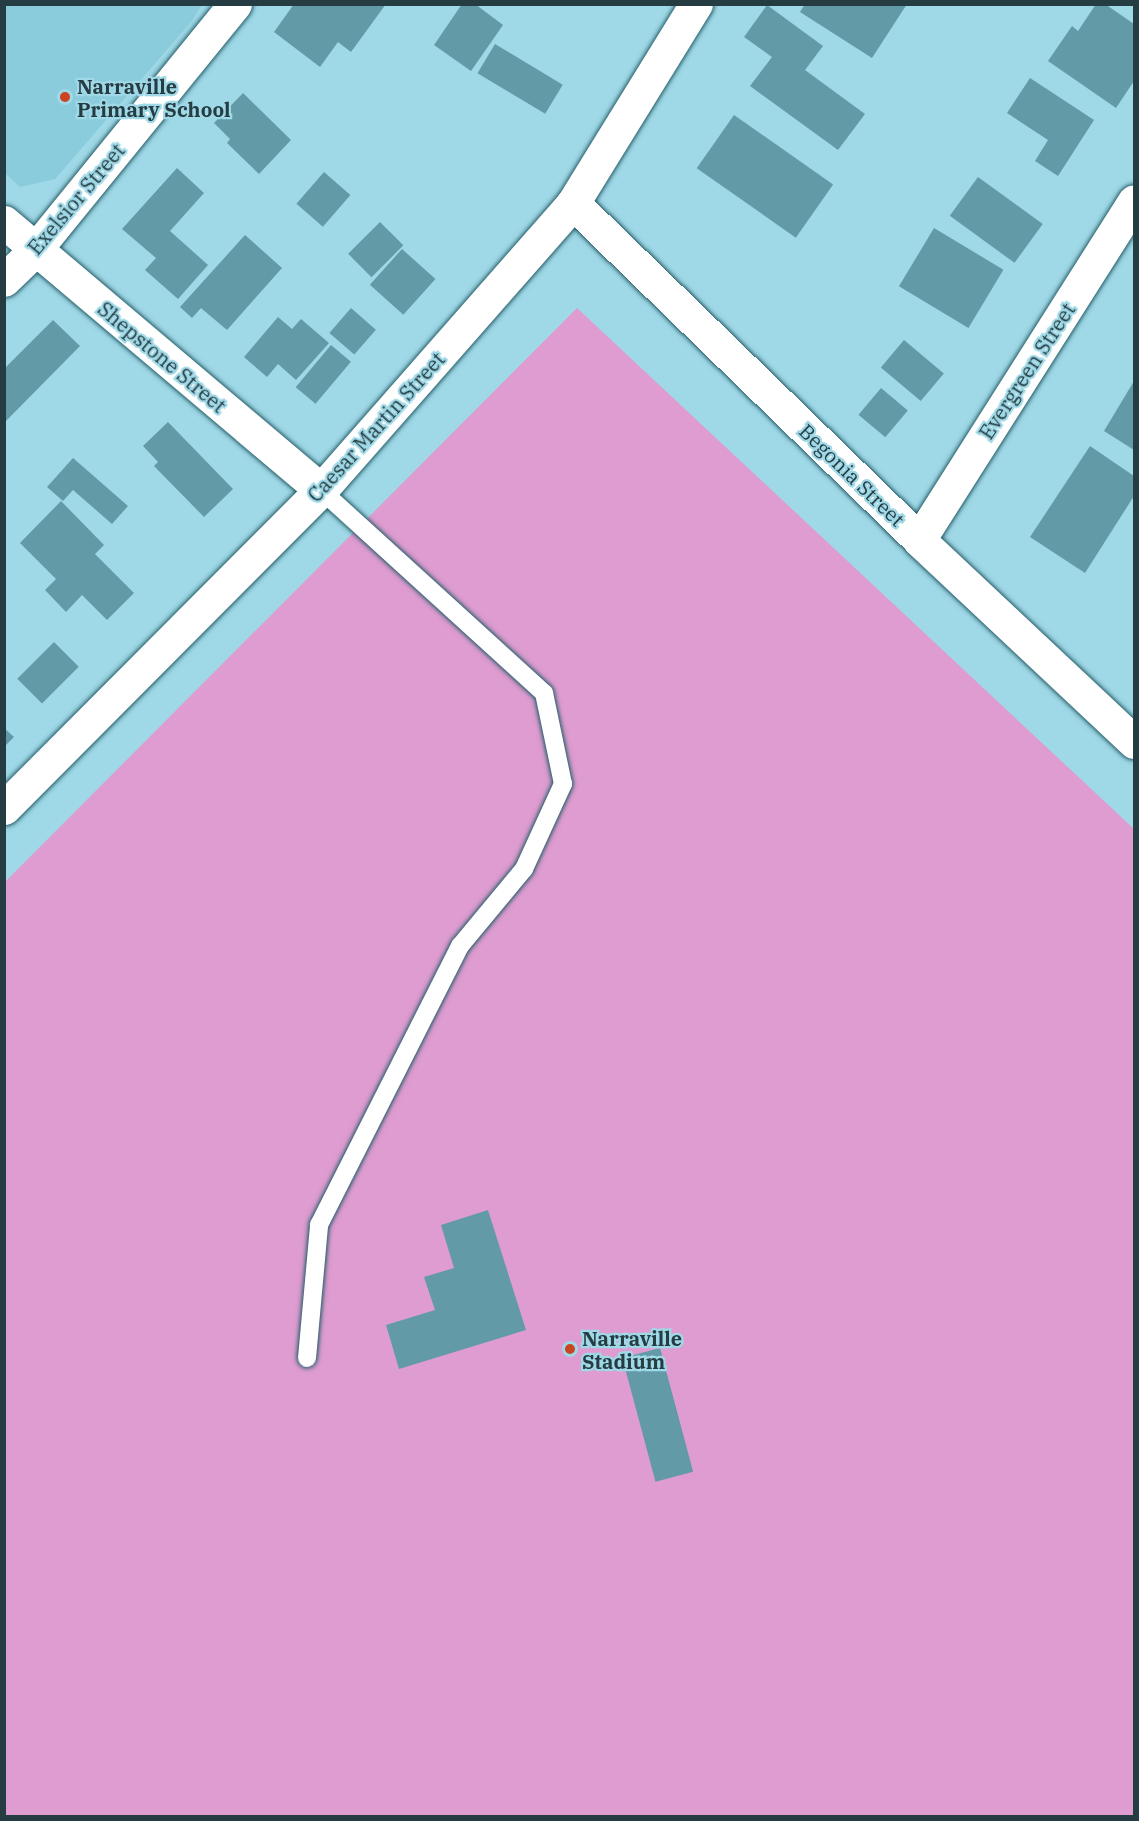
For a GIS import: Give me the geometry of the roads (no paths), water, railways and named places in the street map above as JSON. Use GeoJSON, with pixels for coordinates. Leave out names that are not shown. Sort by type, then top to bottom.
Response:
{"type":"FeatureCollection","features":[{"type":"Feature","properties":{"kind":"street","name":"Exelsior Street"},"geometry":{"type":"LineString","coordinates":[[4,280],[35,250],[236,4]]}},
{"type":"Feature","properties":{"kind":"street","name":"Caesar Martin Street"},"geometry":{"type":"LineString","coordinates":[[4,808],[321,490],[573,203],[696,4]]}},
{"type":"Feature","properties":{"kind":"street","name":"Evergreen Street"},"geometry":{"type":"LineString","coordinates":[[919,540],[1134,201]]}},
{"type":"Feature","properties":{"kind":"street","name":"Begonia Street"},"geometry":{"type":"LineString","coordinates":[[573,203],[919,540],[1134,742]]}},
{"type":"Feature","properties":{"kind":"street","name":"Shepstone Street"},"geometry":{"type":"LineString","coordinates":[[4,222],[321,490]]}},
{"type":"Feature","properties":{"kind":"lane"},"geometry":{"type":"LineString","coordinates":[[307,1358],[319,1225],[460,946],[524,868],[563,784],[544,693],[321,490]]}},
{"type":"Feature","properties":{"kind":"place","name":"Narraville Primary School"},"geometry":{"type":"Point","coordinates":[65,97]}},
{"type":"Feature","properties":{"kind":"place","name":"Narraville Stadium"},"geometry":{"type":"Point","coordinates":[570,1349]}}]}
